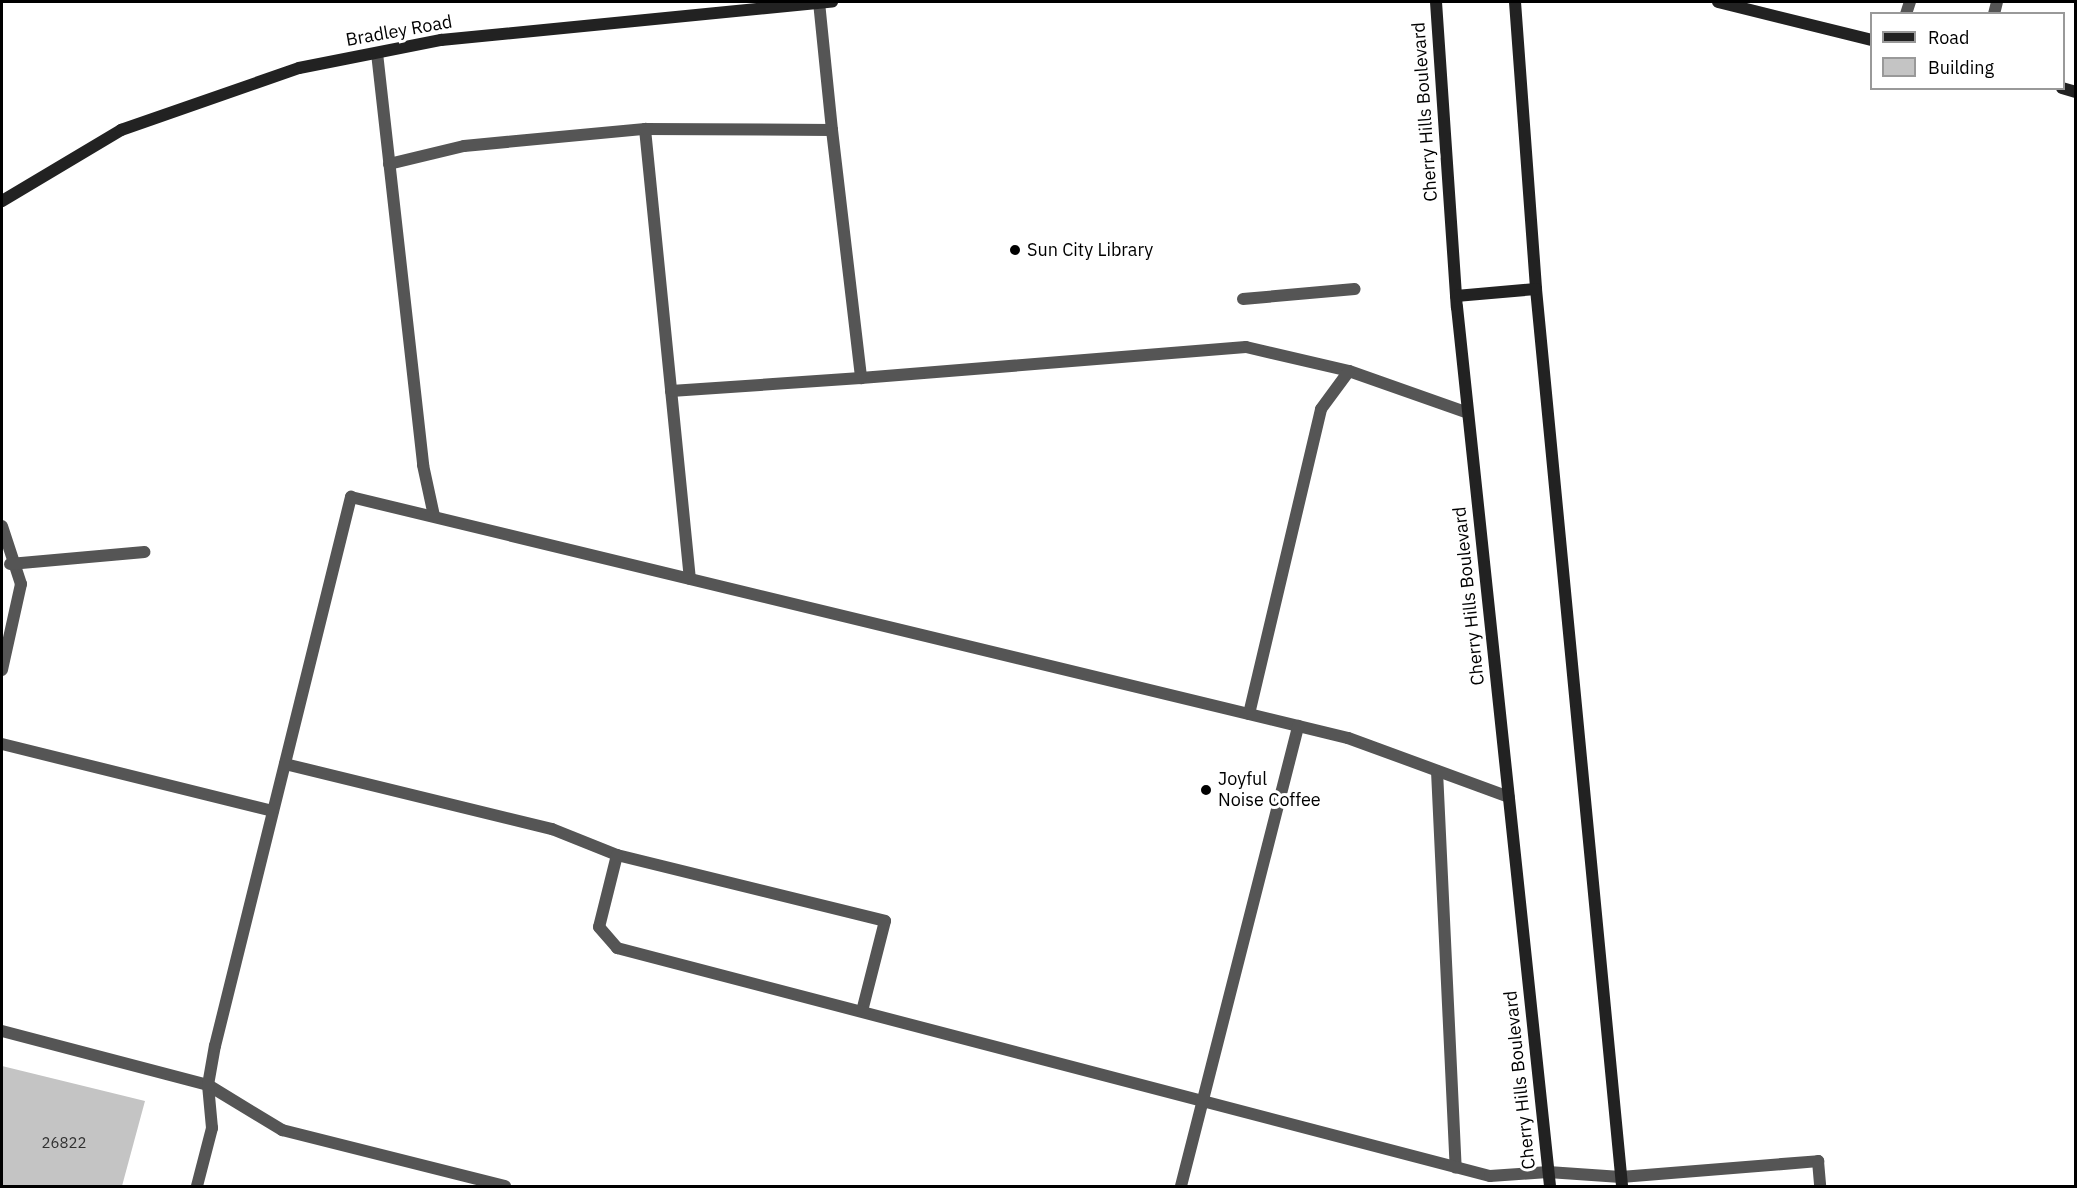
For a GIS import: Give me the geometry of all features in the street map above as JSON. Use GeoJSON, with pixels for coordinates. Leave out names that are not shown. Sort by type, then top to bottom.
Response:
{"type":"FeatureCollection","features":[{"type":"Feature","properties":{"kind":"street","name":"Bradley Road"},"geometry":{"type":"LineString","coordinates":[[2,201],[121,130],[299,69],[441,40],[832,2]]}},
{"type":"Feature","properties":{"kind":"street","name":"Cherry Hills Boulevard"},"geometry":{"type":"LineString","coordinates":[[1436,2],[1456,296],[1550,1186]]}},
{"type":"Feature","properties":{"kind":"street"},"geometry":{"type":"LineString","coordinates":[[1515,2],[1536,289],[1621,1182]]}},
{"type":"Feature","properties":{"kind":"street"},"geometry":{"type":"LineString","coordinates":[[1718,2],[1870,40]]}},
{"type":"Feature","properties":{"kind":"street"},"geometry":{"type":"LineString","coordinates":[[1456,296],[1536,289]]}},
{"type":"Feature","properties":{"kind":"lane"},"geometry":{"type":"LineString","coordinates":[[819,3],[861,378]]}},
{"type":"Feature","properties":{"kind":"lane"},"geometry":{"type":"LineString","coordinates":[[377,52],[423,465],[434,516]]}},
{"type":"Feature","properties":{"kind":"lane"},"geometry":{"type":"LineString","coordinates":[[389,164],[464,146],[645,129],[832,130]]}},
{"type":"Feature","properties":{"kind":"lane"},"geometry":{"type":"LineString","coordinates":[[645,129],[690,579]]}},
{"type":"Feature","properties":{"kind":"lane"},"geometry":{"type":"LineString","coordinates":[[1243,299],[1355,289]]}},
{"type":"Feature","properties":{"kind":"lane"},"geometry":{"type":"LineString","coordinates":[[671,390],[861,378],[1246,347],[1348,371],[1468,413]]}},
{"type":"Feature","properties":{"kind":"lane"},"geometry":{"type":"LineString","coordinates":[[1249,714],[1321,409],[1348,371]]}},
{"type":"Feature","properties":{"kind":"lane"},"geometry":{"type":"LineString","coordinates":[[197,1186],[212,1128],[208,1085],[351,497],[1298,726],[1509,797]]}},
{"type":"Feature","properties":{"kind":"lane"},"geometry":{"type":"LineString","coordinates":[[2,526],[10,564],[21,584],[2,670]]}},
{"type":"Feature","properties":{"kind":"lane"},"geometry":{"type":"LineString","coordinates":[[10,564],[144,552]]}},
{"type":"Feature","properties":{"kind":"lane"},"geometry":{"type":"LineString","coordinates":[[1181,1186],[1298,726]]}},
{"type":"Feature","properties":{"kind":"lane"},"geometry":{"type":"LineString","coordinates":[[2,744],[273,811]]}},
{"type":"Feature","properties":{"kind":"lane"},"geometry":{"type":"LineString","coordinates":[[285,764],[552,829],[617,855],[885,921],[862,1011]]}},
{"type":"Feature","properties":{"kind":"lane"},"geometry":{"type":"LineString","coordinates":[[1437,771],[1456,1168]]}},
{"type":"Feature","properties":{"kind":"lane"},"geometry":{"type":"LineString","coordinates":[[617,855],[599,927],[617,948],[1490,1176],[1548,1172],[1621,1182],[1818,1161],[1820,1186]]}},
{"type":"Feature","properties":{"kind":"lane"},"geometry":{"type":"LineString","coordinates":[[2,1031],[208,1085],[282,1130],[505,1186]]}},
{"type":"Feature","properties":{"kind":"building"},"geometry":{"type":"Polygon","coordinates":[[[2,1066],[145,1101],[122,1186],[2,1186],[2,1066]]]}},
{"type":"Feature","properties":{"kind":"place","name":"Sun City Library"},"geometry":{"type":"Point","coordinates":[1015,250]}},
{"type":"Feature","properties":{"kind":"place","name":"Joyful Noise Coffee"},"geometry":{"type":"Point","coordinates":[1206,790]}}]}
